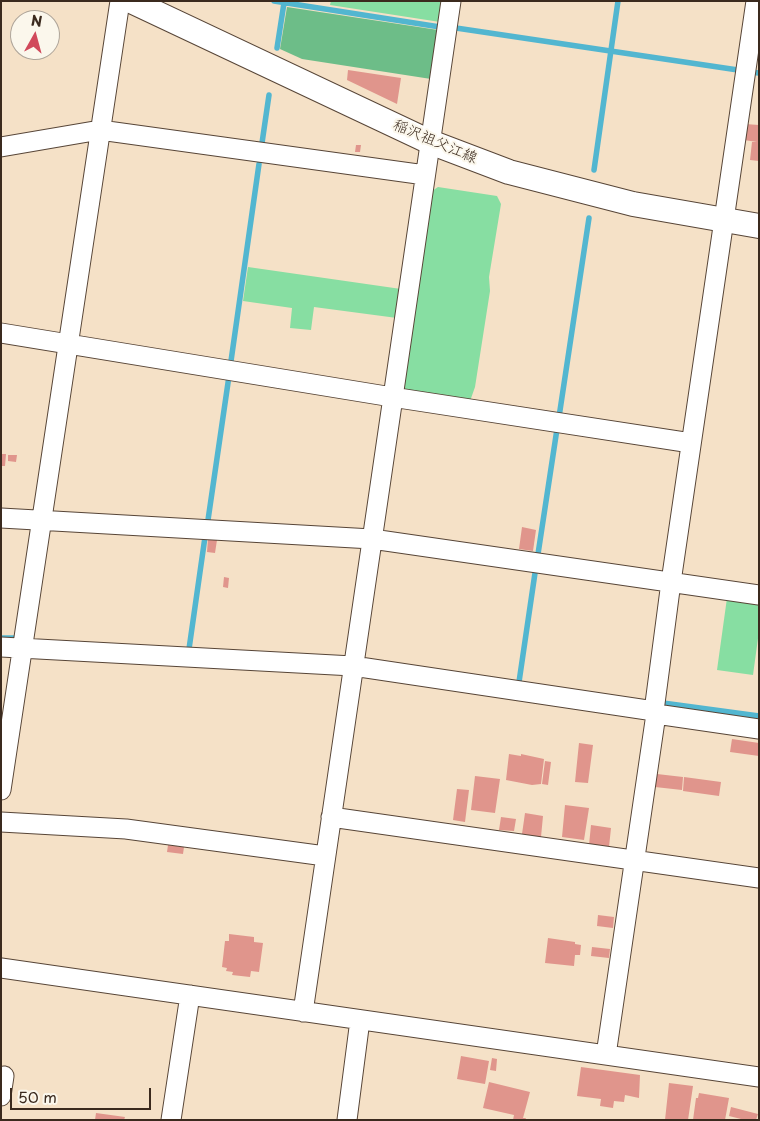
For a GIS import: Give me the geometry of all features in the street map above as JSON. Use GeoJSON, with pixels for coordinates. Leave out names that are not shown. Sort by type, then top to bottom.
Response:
{"type":"FeatureCollection","features":[{"type":"Feature","properties":{"kind":"main road","name":"稲沢祖父江線"},"geometry":{"type":"LineString","coordinates":[[131,1],[430,142],[509,172],[633,204],[759,226]]}},
{"type":"Feature","properties":{"kind":"street"},"geometry":{"type":"LineString","coordinates":[[1,790],[120,1]]}},
{"type":"Feature","properties":{"kind":"street"},"geometry":{"type":"LineString","coordinates":[[303,1012],[451,1]]}},
{"type":"Feature","properties":{"kind":"street"},"geometry":{"type":"LineString","coordinates":[[606,1055],[635,860],[671,582],[756,1]]}},
{"type":"Feature","properties":{"kind":"street"},"geometry":{"type":"LineString","coordinates":[[1,147],[100,130],[425,175]]}},
{"type":"Feature","properties":{"kind":"street"},"geometry":{"type":"LineString","coordinates":[[1,333],[392,397],[691,443]]}},
{"type":"Feature","properties":{"kind":"street"},"geometry":{"type":"LineString","coordinates":[[1,518],[372,539],[759,595]]}},
{"type":"Feature","properties":{"kind":"street"},"geometry":{"type":"LineString","coordinates":[[1,647],[353,666],[759,729]]}},
{"type":"Feature","properties":{"kind":"street"},"geometry":{"type":"LineString","coordinates":[[331,817],[759,878]]}},
{"type":"Feature","properties":{"kind":"street"},"geometry":{"type":"LineString","coordinates":[[1,822],[126,829],[325,856]]}},
{"type":"Feature","properties":{"kind":"street"},"geometry":{"type":"LineString","coordinates":[[1,968],[759,1077]]}},
{"type":"Feature","properties":{"kind":"street"},"geometry":{"type":"LineString","coordinates":[[171,1120],[190,995]]}},
{"type":"Feature","properties":{"kind":"street"},"geometry":{"type":"LineString","coordinates":[[347,1120],[360,1020]]}},
{"type":"Feature","properties":{"kind":"street"},"geometry":{"type":"LineString","coordinates":[[1,1096],[4,1076]]}},
{"type":"Feature","properties":{"kind":"green space"},"geometry":{"type":"Polygon","coordinates":[[[331,1],[443,1],[440,22],[330,5],[331,1]]]}},
{"type":"Feature","properties":{"kind":"green space"},"geometry":{"type":"Polygon","coordinates":[[[287,7],[438,30],[431,79],[302,59],[280,49],[287,7]]]}},
{"type":"Feature","properties":{"kind":"green space"},"geometry":{"type":"Polygon","coordinates":[[[438,187],[497,196],[501,204],[489,277],[490,291],[475,387],[469,404],[405,395],[400,388],[429,193],[438,187]]]}},
{"type":"Feature","properties":{"kind":"green space"},"geometry":{"type":"Polygon","coordinates":[[[248,267],[401,289],[397,318],[314,307],[311,330],[290,328],[292,308],[243,301],[248,267]]]}},
{"type":"Feature","properties":{"kind":"green space"},"geometry":{"type":"Polygon","coordinates":[[[727,598],[759,603],[759,631],[753,675],[717,670],[727,598]]]}},
{"type":"Feature","properties":{"kind":"building"},"geometry":{"type":"Polygon","coordinates":[[[348,70],[401,78],[397,104],[347,80],[348,70]]]}},
{"type":"Feature","properties":{"kind":"building"},"geometry":{"type":"Polygon","coordinates":[[[745,124],[759,125],[759,161],[750,160],[752,142],[757,142],[744,140],[745,124]]]}},
{"type":"Feature","properties":{"kind":"building"},"geometry":{"type":"Polygon","coordinates":[[[356,145],[361,145],[360,152],[355,152],[356,145]]]}},
{"type":"Feature","properties":{"kind":"building"},"geometry":{"type":"Polygon","coordinates":[[[1,454],[6,454],[5,466],[1,466],[1,454]]]}},
{"type":"Feature","properties":{"kind":"building"},"geometry":{"type":"Polygon","coordinates":[[[8,455],[17,455],[16,462],[8,461],[8,455]]]}},
{"type":"Feature","properties":{"kind":"building"},"geometry":{"type":"Polygon","coordinates":[[[522,527],[536,530],[533,551],[519,549],[522,527]]]}},
{"type":"Feature","properties":{"kind":"building"},"geometry":{"type":"Polygon","coordinates":[[[208,539],[217,540],[215,553],[207,552],[208,539]]]}},
{"type":"Feature","properties":{"kind":"building"},"geometry":{"type":"Polygon","coordinates":[[[224,577],[229,578],[228,588],[223,587],[224,577]]]}},
{"type":"Feature","properties":{"kind":"building"},"geometry":{"type":"Polygon","coordinates":[[[732,739],[759,743],[759,756],[730,752],[732,739]]]}},
{"type":"Feature","properties":{"kind":"building"},"geometry":{"type":"Polygon","coordinates":[[[579,743],[593,745],[588,783],[575,782],[579,743]]]}},
{"type":"Feature","properties":{"kind":"building"},"geometry":{"type":"Polygon","coordinates":[[[509,754],[521,756],[521,754],[544,759],[541,784],[532,785],[506,780],[509,754]]]}},
{"type":"Feature","properties":{"kind":"building"},"geometry":{"type":"Polygon","coordinates":[[[545,761],[551,762],[548,785],[542,784],[545,761]]]}},
{"type":"Feature","properties":{"kind":"building"},"geometry":{"type":"Polygon","coordinates":[[[657,774],[683,777],[682,790],[655,787],[657,774]]]}},
{"type":"Feature","properties":{"kind":"building"},"geometry":{"type":"Polygon","coordinates":[[[475,776],[500,779],[495,813],[471,810],[475,776]]]}},
{"type":"Feature","properties":{"kind":"building"},"geometry":{"type":"Polygon","coordinates":[[[684,777],[721,782],[719,796],[683,791],[684,777]]]}},
{"type":"Feature","properties":{"kind":"building"},"geometry":{"type":"Polygon","coordinates":[[[457,789],[469,790],[465,822],[453,820],[457,789]]]}},
{"type":"Feature","properties":{"kind":"building"},"geometry":{"type":"Polygon","coordinates":[[[565,805],[589,808],[584,840],[562,837],[565,805]]]}},
{"type":"Feature","properties":{"kind":"building"},"geometry":{"type":"Polygon","coordinates":[[[525,813],[543,816],[541,837],[522,834],[525,813]]]}},
{"type":"Feature","properties":{"kind":"building"},"geometry":{"type":"Polygon","coordinates":[[[501,817],[516,819],[514,831],[499,830],[501,817]]]}},
{"type":"Feature","properties":{"kind":"building"},"geometry":{"type":"Polygon","coordinates":[[[591,825],[611,828],[609,847],[589,845],[591,825]]]}},
{"type":"Feature","properties":{"kind":"building"},"geometry":{"type":"Polygon","coordinates":[[[168,845],[184,847],[183,854],[167,852],[168,845]]]}},
{"type":"Feature","properties":{"kind":"building"},"geometry":{"type":"Polygon","coordinates":[[[598,915],[614,917],[613,928],[597,926],[598,915]]]}},
{"type":"Feature","properties":{"kind":"building"},"geometry":{"type":"Polygon","coordinates":[[[229,934],[254,937],[254,942],[263,943],[259,972],[251,971],[250,977],[232,975],[233,972],[226,971],[227,968],[222,967],[225,941],[229,941],[229,934]]]}},
{"type":"Feature","properties":{"kind":"building"},"geometry":{"type":"Polygon","coordinates":[[[548,938],[575,942],[575,944],[581,945],[580,955],[575,955],[574,966],[545,963],[548,938]]]}},
{"type":"Feature","properties":{"kind":"building"},"geometry":{"type":"Polygon","coordinates":[[[592,947],[610,949],[609,958],[591,956],[592,947]]]}},
{"type":"Feature","properties":{"kind":"building"},"geometry":{"type":"Polygon","coordinates":[[[461,1056],[489,1061],[485,1084],[457,1079],[461,1056]]]}},
{"type":"Feature","properties":{"kind":"building"},"geometry":{"type":"Polygon","coordinates":[[[492,1058],[497,1059],[496,1071],[490,1070],[492,1058]]]}},
{"type":"Feature","properties":{"kind":"building"},"geometry":{"type":"Polygon","coordinates":[[[581,1067],[640,1075],[639,1098],[625,1095],[624,1102],[614,1101],[613,1108],[600,1106],[601,1099],[577,1096],[581,1067]]]}},
{"type":"Feature","properties":{"kind":"building"},"geometry":{"type":"Polygon","coordinates":[[[489,1082],[530,1092],[523,1118],[526,1118],[525,1120],[513,1120],[514,1115],[483,1108],[489,1082]]]}},
{"type":"Feature","properties":{"kind":"building"},"geometry":{"type":"Polygon","coordinates":[[[669,1083],[693,1086],[688,1120],[665,1120],[669,1083]]]}},
{"type":"Feature","properties":{"kind":"building"},"geometry":{"type":"Polygon","coordinates":[[[699,1093],[729,1098],[725,1120],[693,1120],[696,1098],[698,1098],[699,1093]]]}},
{"type":"Feature","properties":{"kind":"building"},"geometry":{"type":"Polygon","coordinates":[[[731,1107],[758,1114],[756,1120],[745,1120],[729,1116],[731,1107]]]}},
{"type":"Feature","properties":{"kind":"building"},"geometry":{"type":"Polygon","coordinates":[[[96,1113],[125,1117],[124,1120],[95,1120],[96,1113]]]}},
{"type":"Feature","properties":{"kind":"waterway"},"geometry":{"type":"LineString","coordinates":[[274,1],[440,27]]}},
{"type":"Feature","properties":{"kind":"waterway"},"geometry":{"type":"LineString","coordinates":[[594,170],[618,1]]}},
{"type":"Feature","properties":{"kind":"waterway"},"geometry":{"type":"LineString","coordinates":[[277,48],[284,3]]}},
{"type":"Feature","properties":{"kind":"waterway"},"geometry":{"type":"LineString","coordinates":[[456,28],[738,70]]}},
{"type":"Feature","properties":{"kind":"waterway"},"geometry":{"type":"LineString","coordinates":[[750,72],[759,73]]}},
{"type":"Feature","properties":{"kind":"waterway"},"geometry":{"type":"LineString","coordinates":[[262,143],[269,95]]}},
{"type":"Feature","properties":{"kind":"waterway"},"geometry":{"type":"LineString","coordinates":[[231,361],[259,164]]}},
{"type":"Feature","properties":{"kind":"waterway"},"geometry":{"type":"LineString","coordinates":[[559,417],[589,218]]}},
{"type":"Feature","properties":{"kind":"waterway"},"geometry":{"type":"LineString","coordinates":[[208,520],[229,376]]}},
{"type":"Feature","properties":{"kind":"waterway"},"geometry":{"type":"LineString","coordinates":[[538,554],[557,429]]}},
{"type":"Feature","properties":{"kind":"waterway"},"geometry":{"type":"LineString","coordinates":[[189,649],[205,537]]}},
{"type":"Feature","properties":{"kind":"waterway"},"geometry":{"type":"LineString","coordinates":[[519,682],[535,573]]}},
{"type":"Feature","properties":{"kind":"waterway"},"geometry":{"type":"LineString","coordinates":[[1,638],[15,638]]}},
{"type":"Feature","properties":{"kind":"waterway"},"geometry":{"type":"LineString","coordinates":[[663,703],[759,716]]}}]}
